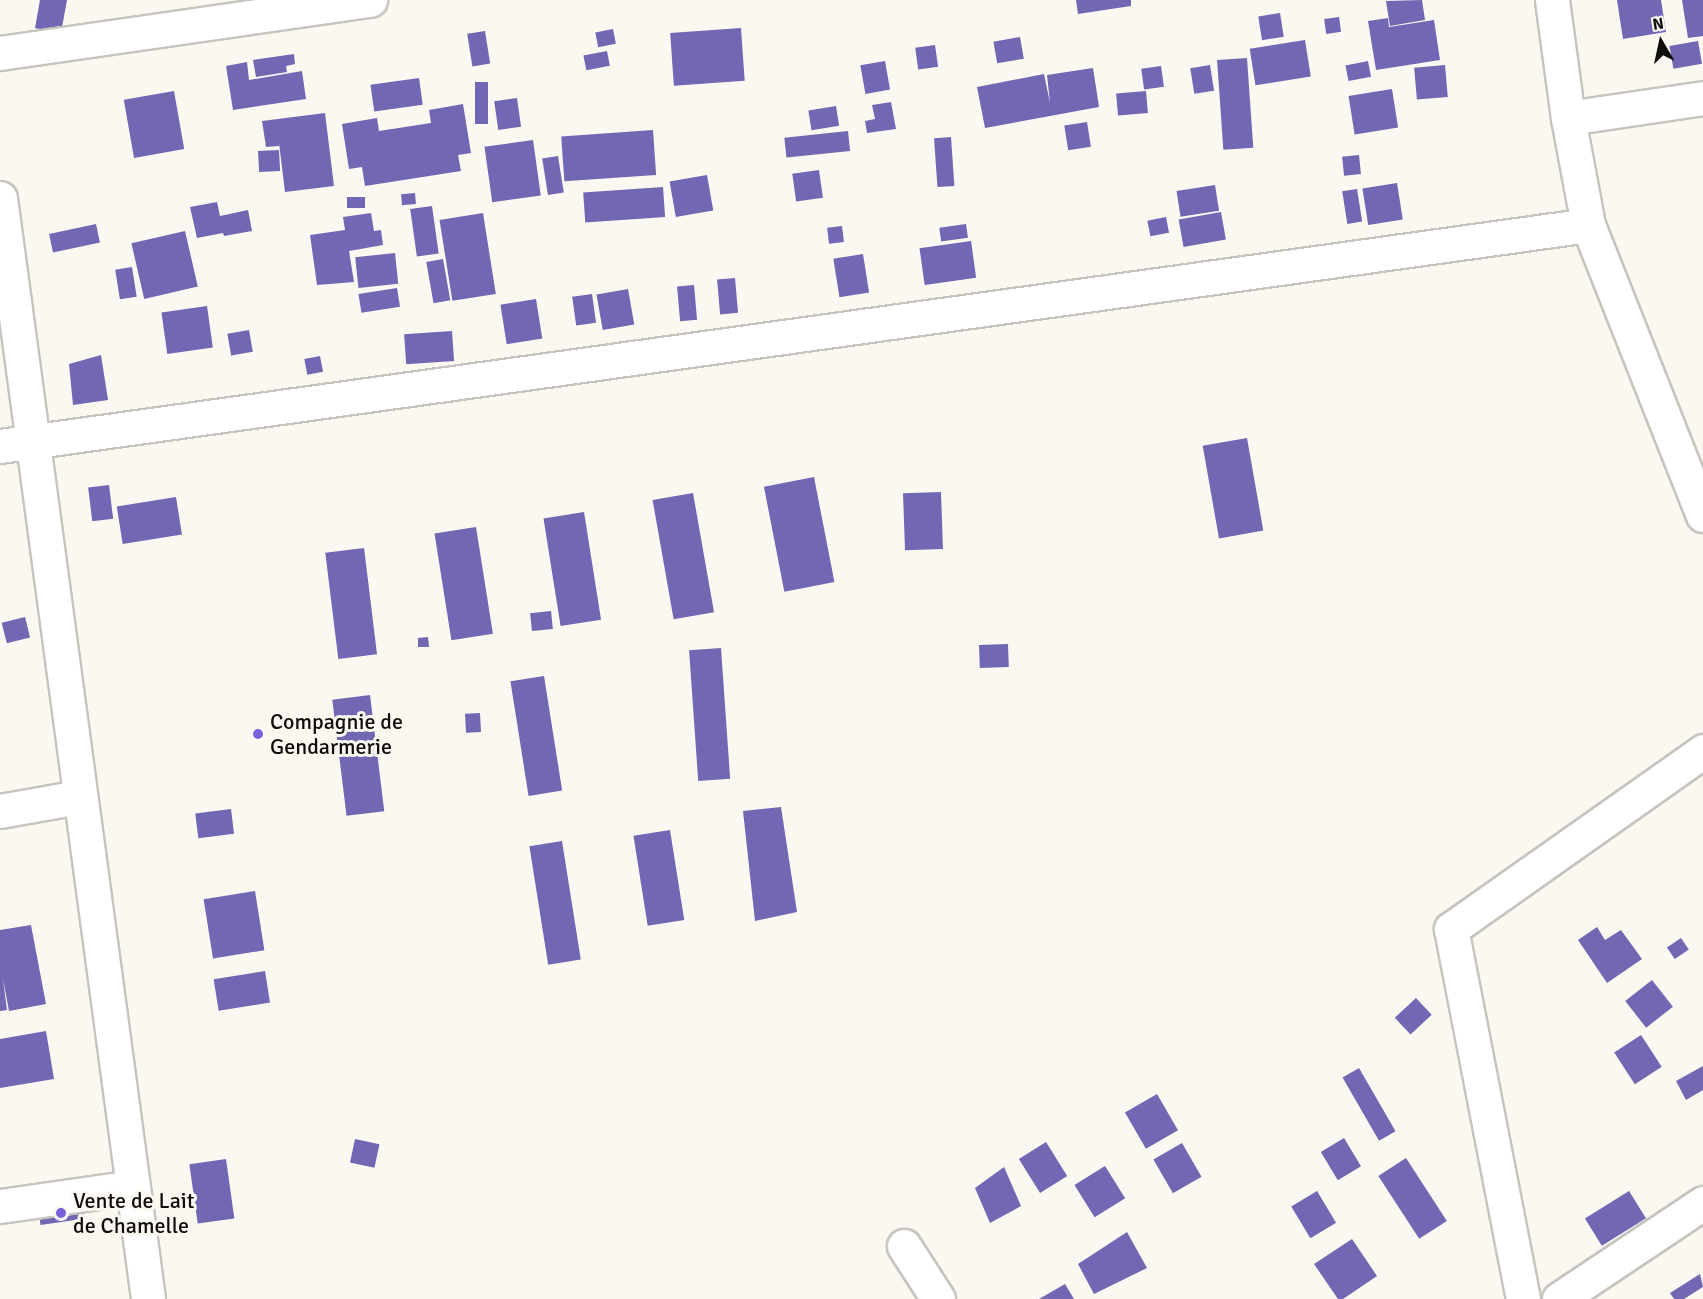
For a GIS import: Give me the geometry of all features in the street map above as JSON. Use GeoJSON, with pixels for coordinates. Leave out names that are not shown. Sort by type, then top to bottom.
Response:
{"type":"FeatureCollection","features":[{"type":"Feature","properties":{"kind":"street"},"geometry":{"type":"LineString","coordinates":[[0,53],[267,7],[370,0]]}},
{"type":"Feature","properties":{"kind":"street"},"geometry":{"type":"LineString","coordinates":[[1552,0],[1568,118],[1588,225],[1703,514]]}},
{"type":"Feature","properties":{"kind":"street"},"geometry":{"type":"LineString","coordinates":[[1568,118],[1703,98]]}},
{"type":"Feature","properties":{"kind":"street"},"geometry":{"type":"LineString","coordinates":[[0,198],[16,443],[79,797],[148,1299]]}},
{"type":"Feature","properties":{"kind":"street"},"geometry":{"type":"LineString","coordinates":[[16,443],[1588,225]]}},
{"type":"Feature","properties":{"kind":"street"},"geometry":{"type":"LineString","coordinates":[[1523,1299],[1450,929],[1703,751]]}},
{"type":"Feature","properties":{"kind":"street"},"geometry":{"type":"LineString","coordinates":[[0,812],[79,797]]}},
{"type":"Feature","properties":{"kind":"street"},"geometry":{"type":"LineString","coordinates":[[0,1206],[133,1187]]}},
{"type":"Feature","properties":{"kind":"street"},"geometry":{"type":"LineString","coordinates":[[1558,1299],[1703,1203]]}},
{"type":"Feature","properties":{"kind":"street"},"geometry":{"type":"LineString","coordinates":[[904,1246],[938,1299]]}},
{"type":"Feature","properties":{"kind":"building"},"geometry":{"type":"Polygon","coordinates":[[[40,0],[67,0],[61,33],[35,28],[40,0]]]}},
{"type":"Feature","properties":{"kind":"building"},"geometry":{"type":"Polygon","coordinates":[[[1076,0],[1131,0],[1131,6],[1078,14],[1076,0]]]}},
{"type":"Feature","properties":{"kind":"building"},"geometry":{"type":"Polygon","coordinates":[[[1422,0],[1425,20],[1390,26],[1386,1],[1422,0]]]}},
{"type":"Feature","properties":{"kind":"building"},"geometry":{"type":"Polygon","coordinates":[[[1617,0],[1661,0],[1666,32],[1623,39],[1617,0]]]}},
{"type":"Feature","properties":{"kind":"building"},"geometry":{"type":"Polygon","coordinates":[[[1682,0],[1703,0],[1703,36],[1688,38],[1682,0]]]}},
{"type":"Feature","properties":{"kind":"building"},"geometry":{"type":"Polygon","coordinates":[[[1280,13],[1284,37],[1262,40],[1258,16],[1280,13]]]}},
{"type":"Feature","properties":{"kind":"building"},"geometry":{"type":"Polygon","coordinates":[[[1339,17],[1341,32],[1326,34],[1324,19],[1339,17]]]}},
{"type":"Feature","properties":{"kind":"building"},"geometry":{"type":"Polygon","coordinates":[[[1388,18],[1389,27],[1434,20],[1440,60],[1376,70],[1368,21],[1388,18]]]}},
{"type":"Feature","properties":{"kind":"building"},"geometry":{"type":"Polygon","coordinates":[[[741,28],[745,81],[674,86],[670,33],[741,28]]]}},
{"type":"Feature","properties":{"kind":"building"},"geometry":{"type":"Polygon","coordinates":[[[613,29],[616,44],[598,47],[595,32],[613,29]]]}},
{"type":"Feature","properties":{"kind":"building"},"geometry":{"type":"Polygon","coordinates":[[[485,31],[490,64],[472,66],[467,34],[485,31]]]}},
{"type":"Feature","properties":{"kind":"building"},"geometry":{"type":"Polygon","coordinates":[[[1020,37],[1024,59],[997,63],[993,42],[1020,37]]]}},
{"type":"Feature","properties":{"kind":"building"},"geometry":{"type":"Polygon","coordinates":[[[1305,40],[1311,77],[1255,85],[1250,49],[1305,40]]]}},
{"type":"Feature","properties":{"kind":"building"},"geometry":{"type":"Polygon","coordinates":[[[1698,41],[1702,64],[1673,69],[1669,46],[1698,41]]]}},
{"type":"Feature","properties":{"kind":"building"},"geometry":{"type":"Polygon","coordinates":[[[935,45],[938,67],[918,70],[915,48],[935,45]]]}},
{"type":"Feature","properties":{"kind":"building"},"geometry":{"type":"Polygon","coordinates":[[[607,51],[610,66],[586,70],[583,56],[607,51]]]}},
{"type":"Feature","properties":{"kind":"building"},"geometry":{"type":"Polygon","coordinates":[[[294,54],[295,64],[286,66],[287,72],[256,77],[253,60],[294,54]]]}},
{"type":"Feature","properties":{"kind":"building"},"geometry":{"type":"Polygon","coordinates":[[[1247,58],[1253,148],[1223,150],[1217,60],[1247,58]]]}},
{"type":"Feature","properties":{"kind":"building"},"geometry":{"type":"Polygon","coordinates":[[[885,61],[890,90],[865,94],[860,65],[885,61]]]}},
{"type":"Feature","properties":{"kind":"building"},"geometry":{"type":"Polygon","coordinates":[[[1368,61],[1371,77],[1348,81],[1345,65],[1368,61]]]}},
{"type":"Feature","properties":{"kind":"building"},"geometry":{"type":"Polygon","coordinates":[[[247,62],[249,80],[302,71],[306,99],[233,110],[226,66],[247,62]]]}},
{"type":"Feature","properties":{"kind":"building"},"geometry":{"type":"Polygon","coordinates":[[[1210,65],[1214,91],[1194,94],[1190,68],[1210,65]]]}},
{"type":"Feature","properties":{"kind":"building"},"geometry":{"type":"Polygon","coordinates":[[[1445,65],[1448,97],[1417,100],[1414,68],[1445,65]]]}},
{"type":"Feature","properties":{"kind":"building"},"geometry":{"type":"Polygon","coordinates":[[[1161,66],[1164,87],[1144,90],[1141,69],[1161,66]]]}},
{"type":"Feature","properties":{"kind":"building"},"geometry":{"type":"Polygon","coordinates":[[[1093,68],[1099,107],[985,128],[977,87],[1044,74],[1050,103],[1047,75],[1093,68]]]}},
{"type":"Feature","properties":{"kind":"building"},"geometry":{"type":"Polygon","coordinates":[[[419,78],[423,105],[374,112],[370,85],[419,78]]]}},
{"type":"Feature","properties":{"kind":"building"},"geometry":{"type":"Polygon","coordinates":[[[475,82],[488,82],[488,124],[475,124],[475,82]]]}},
{"type":"Feature","properties":{"kind":"building"},"geometry":{"type":"Polygon","coordinates":[[[1392,89],[1398,128],[1355,134],[1349,96],[1392,89]]]}},
{"type":"Feature","properties":{"kind":"building"},"geometry":{"type":"Polygon","coordinates":[[[174,91],[184,149],[134,158],[124,100],[174,91]]]}},
{"type":"Feature","properties":{"kind":"building"},"geometry":{"type":"Polygon","coordinates":[[[1146,91],[1148,113],[1118,116],[1116,94],[1146,91]]]}},
{"type":"Feature","properties":{"kind":"building"},"geometry":{"type":"Polygon","coordinates":[[[517,98],[521,127],[498,130],[494,101],[517,98]]]}},
{"type":"Feature","properties":{"kind":"building"},"geometry":{"type":"Polygon","coordinates":[[[891,102],[896,129],[867,133],[865,121],[875,119],[872,105],[891,102]]]}},
{"type":"Feature","properties":{"kind":"building"},"geometry":{"type":"Polygon","coordinates":[[[463,104],[471,153],[458,155],[461,171],[365,186],[362,167],[349,169],[342,124],[377,118],[379,131],[431,123],[429,110],[463,104]]]}},
{"type":"Feature","properties":{"kind":"building"},"geometry":{"type":"Polygon","coordinates":[[[836,106],[839,126],[811,130],[808,110],[836,106]]]}},
{"type":"Feature","properties":{"kind":"building"},"geometry":{"type":"Polygon","coordinates":[[[325,113],[334,186],[285,192],[279,143],[279,146],[266,147],[262,121],[325,113]]]}},
{"type":"Feature","properties":{"kind":"building"},"geometry":{"type":"Polygon","coordinates":[[[1087,122],[1091,147],[1068,150],[1064,126],[1087,122]]]}},
{"type":"Feature","properties":{"kind":"building"},"geometry":{"type":"Polygon","coordinates":[[[653,130],[656,175],[564,181],[561,136],[653,130]]]}},
{"type":"Feature","properties":{"kind":"building"},"geometry":{"type":"Polygon","coordinates":[[[848,131],[850,151],[786,158],[784,138],[848,131]]]}},
{"type":"Feature","properties":{"kind":"building"},"geometry":{"type":"Polygon","coordinates":[[[951,137],[954,186],[937,187],[934,138],[951,137]]]}},
{"type":"Feature","properties":{"kind":"building"},"geometry":{"type":"Polygon","coordinates":[[[533,140],[541,195],[492,202],[484,147],[533,140]]]}},
{"type":"Feature","properties":{"kind":"building"},"geometry":{"type":"Polygon","coordinates":[[[279,150],[280,171],[259,172],[258,151],[279,150]]]}},
{"type":"Feature","properties":{"kind":"building"},"geometry":{"type":"Polygon","coordinates":[[[1359,155],[1361,174],[1344,176],[1342,157],[1359,155]]]}},
{"type":"Feature","properties":{"kind":"building"},"geometry":{"type":"Polygon","coordinates":[[[558,156],[564,193],[548,195],[542,159],[558,156]]]}},
{"type":"Feature","properties":{"kind":"building"},"geometry":{"type":"Polygon","coordinates":[[[819,170],[823,198],[796,201],[792,174],[819,170]]]}},
{"type":"Feature","properties":{"kind":"building"},"geometry":{"type":"Polygon","coordinates":[[[707,175],[713,210],[676,217],[670,182],[707,175]]]}},
{"type":"Feature","properties":{"kind":"building"},"geometry":{"type":"Polygon","coordinates":[[[1397,183],[1403,220],[1368,225],[1362,188],[1397,183]]]}},
{"type":"Feature","properties":{"kind":"building"},"geometry":{"type":"Polygon","coordinates":[[[1215,185],[1219,211],[1181,217],[1176,191],[1215,185]]]}},
{"type":"Feature","properties":{"kind":"building"},"geometry":{"type":"Polygon","coordinates":[[[663,187],[665,217],[585,223],[583,193],[663,187]]]}},
{"type":"Feature","properties":{"kind":"building"},"geometry":{"type":"Polygon","coordinates":[[[1357,189],[1362,222],[1347,224],[1342,191],[1357,189]]]}},
{"type":"Feature","properties":{"kind":"building"},"geometry":{"type":"Polygon","coordinates":[[[415,193],[416,204],[402,205],[401,194],[415,193]]]}},
{"type":"Feature","properties":{"kind":"building"},"geometry":{"type":"Polygon","coordinates":[[[347,197],[365,197],[365,208],[347,208],[347,197]]]}},
{"type":"Feature","properties":{"kind":"building"},"geometry":{"type":"Polygon","coordinates":[[[217,202],[220,216],[248,210],[252,231],[197,238],[190,207],[217,202]]]}},
{"type":"Feature","properties":{"kind":"building"},"geometry":{"type":"Polygon","coordinates":[[[432,206],[439,254],[417,257],[410,209],[432,206]]]}},
{"type":"Feature","properties":{"kind":"building"},"geometry":{"type":"Polygon","coordinates":[[[1221,212],[1226,240],[1184,247],[1179,219],[1221,212]]]}},
{"type":"Feature","properties":{"kind":"building"},"geometry":{"type":"Polygon","coordinates":[[[371,213],[374,231],[381,230],[383,245],[349,251],[354,282],[317,285],[310,235],[345,230],[343,217],[371,213]]]}},
{"type":"Feature","properties":{"kind":"building"},"geometry":{"type":"Polygon","coordinates":[[[483,213],[496,294],[452,301],[440,220],[483,213]]]}},
{"type":"Feature","properties":{"kind":"building"},"geometry":{"type":"Polygon","coordinates":[[[1166,217],[1169,233],[1150,236],[1147,221],[1166,217]]]}},
{"type":"Feature","properties":{"kind":"building"},"geometry":{"type":"Polygon","coordinates":[[[96,224],[100,243],[53,253],[49,234],[96,224]]]}},
{"type":"Feature","properties":{"kind":"building"},"geometry":{"type":"Polygon","coordinates":[[[966,224],[968,238],[941,242],[939,228],[966,224]]]}},
{"type":"Feature","properties":{"kind":"building"},"geometry":{"type":"Polygon","coordinates":[[[842,226],[844,242],[829,244],[827,228],[842,226]]]}},
{"type":"Feature","properties":{"kind":"building"},"geometry":{"type":"Polygon","coordinates":[[[185,231],[198,287],[144,299],[131,243],[185,231]]]}},
{"type":"Feature","properties":{"kind":"building"},"geometry":{"type":"Polygon","coordinates":[[[971,241],[976,278],[925,285],[920,248],[971,241]]]}},
{"type":"Feature","properties":{"kind":"building"},"geometry":{"type":"Polygon","coordinates":[[[395,253],[398,284],[358,288],[355,257],[395,253]]]}},
{"type":"Feature","properties":{"kind":"building"},"geometry":{"type":"Polygon","coordinates":[[[863,254],[869,293],[839,297],[833,259],[863,254]]]}},
{"type":"Feature","properties":{"kind":"building"},"geometry":{"type":"Polygon","coordinates":[[[443,259],[450,300],[434,303],[426,262],[443,259]]]}},
{"type":"Feature","properties":{"kind":"building"},"geometry":{"type":"Polygon","coordinates":[[[132,267],[137,297],[120,299],[115,270],[132,267]]]}},
{"type":"Feature","properties":{"kind":"building"},"geometry":{"type":"Polygon","coordinates":[[[735,278],[738,313],[720,314],[717,280],[735,278]]]}},
{"type":"Feature","properties":{"kind":"building"},"geometry":{"type":"Polygon","coordinates":[[[694,285],[697,320],[680,321],[677,286],[694,285]]]}},
{"type":"Feature","properties":{"kind":"building"},"geometry":{"type":"Polygon","coordinates":[[[397,288],[400,307],[361,313],[358,294],[397,288]]]}},
{"type":"Feature","properties":{"kind":"building"},"geometry":{"type":"Polygon","coordinates":[[[628,289],[634,324],[603,330],[596,295],[628,289]]]}},
{"type":"Feature","properties":{"kind":"building"},"geometry":{"type":"Polygon","coordinates":[[[592,294],[596,323],[576,326],[572,297],[592,294]]]}},
{"type":"Feature","properties":{"kind":"building"},"geometry":{"type":"Polygon","coordinates":[[[536,299],[542,339],[507,344],[500,305],[536,299]]]}},
{"type":"Feature","properties":{"kind":"building"},"geometry":{"type":"Polygon","coordinates":[[[207,306],[213,348],[167,354],[161,312],[207,306]]]}},
{"type":"Feature","properties":{"kind":"building"},"geometry":{"type":"Polygon","coordinates":[[[249,330],[253,352],[231,355],[227,334],[249,330]]]}},
{"type":"Feature","properties":{"kind":"building"},"geometry":{"type":"Polygon","coordinates":[[[452,331],[454,361],[406,364],[404,334],[452,331]]]}},
{"type":"Feature","properties":{"kind":"building"},"geometry":{"type":"Polygon","coordinates":[[[101,355],[108,400],[73,405],[69,364],[101,355]]]}},
{"type":"Feature","properties":{"kind":"building"},"geometry":{"type":"Polygon","coordinates":[[[320,356],[323,372],[307,375],[304,359],[320,356]]]}},
{"type":"Feature","properties":{"kind":"building"},"geometry":{"type":"Polygon","coordinates":[[[1247,438],[1263,531],[1219,538],[1203,446],[1247,438]]]}},
{"type":"Feature","properties":{"kind":"building"},"geometry":{"type":"Polygon","coordinates":[[[814,477],[834,582],[784,592],[764,487],[814,477]]]}},
{"type":"Feature","properties":{"kind":"building"},"geometry":{"type":"Polygon","coordinates":[[[109,485],[113,519],[92,521],[88,488],[109,485]]]}},
{"type":"Feature","properties":{"kind":"building"},"geometry":{"type":"Polygon","coordinates":[[[941,492],[943,549],[905,550],[903,493],[941,492]]]}},
{"type":"Feature","properties":{"kind":"building"},"geometry":{"type":"Polygon","coordinates":[[[693,493],[714,612],[674,619],[653,500],[693,493]]]}},
{"type":"Feature","properties":{"kind":"building"},"geometry":{"type":"Polygon","coordinates":[[[176,497],[182,535],[123,544],[117,506],[176,497]]]}},
{"type":"Feature","properties":{"kind":"building"},"geometry":{"type":"Polygon","coordinates":[[[584,512],[601,620],[561,626],[544,518],[584,512]]]}},
{"type":"Feature","properties":{"kind":"building"},"geometry":{"type":"Polygon","coordinates":[[[476,527],[493,634],[451,640],[435,534],[476,527]]]}},
{"type":"Feature","properties":{"kind":"building"},"geometry":{"type":"Polygon","coordinates":[[[364,548],[377,654],[338,659],[325,553],[364,548]]]}},
{"type":"Feature","properties":{"kind":"building"},"geometry":{"type":"Polygon","coordinates":[[[551,611],[553,629],[532,631],[530,613],[551,611]]]}},
{"type":"Feature","properties":{"kind":"building"},"geometry":{"type":"Polygon","coordinates":[[[25,617],[30,637],[7,643],[2,623],[25,617]]]}},
{"type":"Feature","properties":{"kind":"building"},"geometry":{"type":"Polygon","coordinates":[[[428,637],[429,647],[418,647],[418,638],[428,637]]]}},
{"type":"Feature","properties":{"kind":"building"},"geometry":{"type":"Polygon","coordinates":[[[1008,644],[1009,667],[980,668],[979,645],[1008,644]]]}},
{"type":"Feature","properties":{"kind":"building"},"geometry":{"type":"Polygon","coordinates":[[[721,648],[730,779],[698,781],[689,650],[721,648]]]}},
{"type":"Feature","properties":{"kind":"building"},"geometry":{"type":"Polygon","coordinates":[[[544,676],[562,791],[529,796],[510,681],[544,676]]]}},
{"type":"Feature","properties":{"kind":"building"},"geometry":{"type":"Polygon","coordinates":[[[370,695],[384,811],[347,816],[332,700],[370,695]]]}},
{"type":"Feature","properties":{"kind":"building"},"geometry":{"type":"Polygon","coordinates":[[[480,713],[481,732],[466,733],[465,714],[480,713]]]}},
{"type":"Feature","properties":{"kind":"building"},"geometry":{"type":"Polygon","coordinates":[[[781,807],[797,912],[755,921],[743,811],[781,807]]]}},
{"type":"Feature","properties":{"kind":"building"},"geometry":{"type":"Polygon","coordinates":[[[231,809],[234,834],[198,838],[195,813],[231,809]]]}},
{"type":"Feature","properties":{"kind":"building"},"geometry":{"type":"Polygon","coordinates":[[[670,830],[684,920],[648,926],[633,836],[670,830]]]}},
{"type":"Feature","properties":{"kind":"building"},"geometry":{"type":"Polygon","coordinates":[[[562,841],[581,960],[548,965],[529,846],[562,841]]]}},
{"type":"Feature","properties":{"kind":"building"},"geometry":{"type":"Polygon","coordinates":[[[255,891],[264,950],[213,958],[204,899],[255,891]]]}},
{"type":"Feature","properties":{"kind":"building"},"geometry":{"type":"Polygon","coordinates":[[[31,925],[46,1004],[9,1011],[3,979],[7,1010],[0,1011],[0,930],[31,925]]]}},
{"type":"Feature","properties":{"kind":"building"},"geometry":{"type":"Polygon","coordinates":[[[1597,927],[1605,940],[1621,930],[1642,959],[1607,983],[1578,940],[1597,927]]]}},
{"type":"Feature","properties":{"kind":"building"},"geometry":{"type":"Polygon","coordinates":[[[1681,938],[1689,950],[1675,959],[1667,948],[1681,938]]]}},
{"type":"Feature","properties":{"kind":"building"},"geometry":{"type":"Polygon","coordinates":[[[265,971],[270,1003],[219,1011],[214,979],[265,971]]]}},
{"type":"Feature","properties":{"kind":"building"},"geometry":{"type":"Polygon","coordinates":[[[1652,980],[1673,1007],[1646,1028],[1625,1001],[1652,980]]]}},
{"type":"Feature","properties":{"kind":"building"},"geometry":{"type":"Polygon","coordinates":[[[1416,998],[1432,1015],[1410,1035],[1395,1018],[1416,998]]]}},
{"type":"Feature","properties":{"kind":"building"},"geometry":{"type":"Polygon","coordinates":[[[46,1031],[54,1079],[0,1088],[0,1039],[46,1031]]]}},
{"type":"Feature","properties":{"kind":"building"},"geometry":{"type":"Polygon","coordinates":[[[1641,1035],[1662,1067],[1635,1084],[1614,1052],[1641,1035]]]}},
{"type":"Feature","properties":{"kind":"building"},"geometry":{"type":"Polygon","coordinates":[[[1703,1066],[1703,1090],[1686,1100],[1676,1081],[1703,1066]]]}},
{"type":"Feature","properties":{"kind":"building"},"geometry":{"type":"Polygon","coordinates":[[[1359,1068],[1396,1131],[1379,1141],[1343,1078],[1359,1068]]]}},
{"type":"Feature","properties":{"kind":"building"},"geometry":{"type":"Polygon","coordinates":[[[1157,1094],[1178,1130],[1146,1149],[1125,1112],[1157,1094]]]}},
{"type":"Feature","properties":{"kind":"building"},"geometry":{"type":"Polygon","coordinates":[[[1344,1138],[1361,1166],[1338,1180],[1321,1152],[1344,1138]]]}},
{"type":"Feature","properties":{"kind":"building"},"geometry":{"type":"Polygon","coordinates":[[[355,1139],[379,1144],[374,1168],[350,1162],[355,1139]]]}},
{"type":"Feature","properties":{"kind":"building"},"geometry":{"type":"Polygon","coordinates":[[[1046,1142],[1067,1176],[1040,1193],[1019,1159],[1046,1142]]]}},
{"type":"Feature","properties":{"kind":"building"},"geometry":{"type":"Polygon","coordinates":[[[1182,1143],[1202,1177],[1173,1193],[1153,1160],[1182,1143]]]}},
{"type":"Feature","properties":{"kind":"building"},"geometry":{"type":"Polygon","coordinates":[[[1406,1158],[1447,1221],[1419,1239],[1378,1176],[1406,1158]]]}},
{"type":"Feature","properties":{"kind":"building"},"geometry":{"type":"Polygon","coordinates":[[[226,1159],[234,1218],[198,1224],[189,1164],[226,1159]]]}},
{"type":"Feature","properties":{"kind":"building"},"geometry":{"type":"Polygon","coordinates":[[[1105,1166],[1125,1198],[1095,1217],[1074,1185],[1105,1166]]]}},
{"type":"Feature","properties":{"kind":"building"},"geometry":{"type":"Polygon","coordinates":[[[1004,1167],[1021,1206],[990,1223],[975,1188],[1004,1167]]]}},
{"type":"Feature","properties":{"kind":"building"},"geometry":{"type":"Polygon","coordinates":[[[1317,1191],[1336,1223],[1310,1238],[1291,1206],[1317,1191]]]}},
{"type":"Feature","properties":{"kind":"building"},"geometry":{"type":"Polygon","coordinates":[[[1629,1191],[1646,1218],[1602,1246],[1585,1219],[1629,1191]]]}},
{"type":"Feature","properties":{"kind":"building"},"geometry":{"type":"Polygon","coordinates":[[[82,1204],[84,1219],[41,1225],[38,1210],[82,1204]]]}},
{"type":"Feature","properties":{"kind":"building"},"geometry":{"type":"Polygon","coordinates":[[[1127,1232],[1147,1268],[1094,1294],[1078,1264],[1127,1232]]]}},
{"type":"Feature","properties":{"kind":"building"},"geometry":{"type":"Polygon","coordinates":[[[1352,1239],[1377,1276],[1343,1299],[1338,1299],[1314,1264],[1352,1239]]]}},
{"type":"Feature","properties":{"kind":"building"},"geometry":{"type":"Polygon","coordinates":[[[1700,1274],[1703,1287],[1684,1299],[1674,1299],[1670,1293],[1700,1274]]]}},
{"type":"Feature","properties":{"kind":"building"},"geometry":{"type":"Polygon","coordinates":[[[1065,1284],[1074,1299],[1039,1299],[1065,1284]]]}},
{"type":"Feature","properties":{"kind":"place","name":"Compagnie de Gendarmerie"},"geometry":{"type":"Point","coordinates":[258,734]}},
{"type":"Feature","properties":{"kind":"place","name":"Vente de Lait de Chamelle"},"geometry":{"type":"Point","coordinates":[61,1213]}}]}
